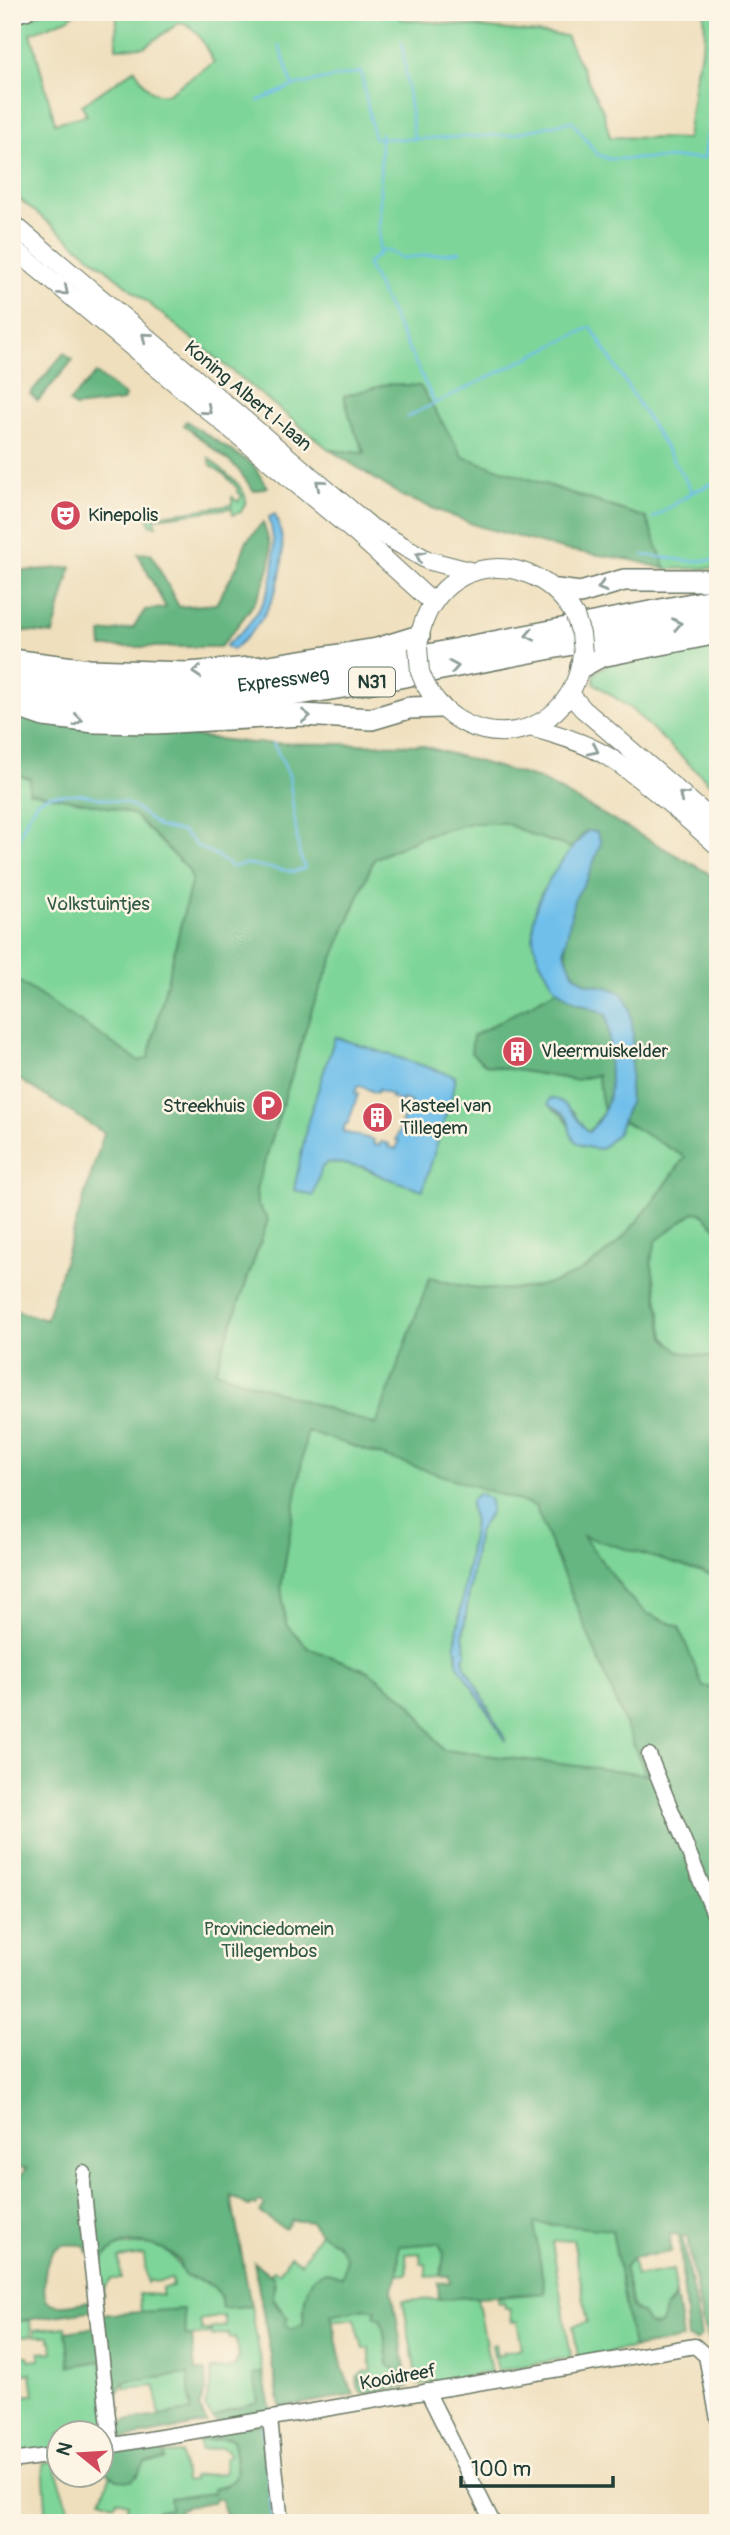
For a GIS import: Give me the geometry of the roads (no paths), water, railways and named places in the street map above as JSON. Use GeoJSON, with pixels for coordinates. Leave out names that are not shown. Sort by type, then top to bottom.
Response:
{"type":"FeatureCollection","features":[{"type":"Feature","properties":{"kind":"highway"},"geometry":{"type":"LineString","coordinates":[[557,590],[580,593],[624,580],[718,580]]}},
{"type":"Feature","properties":{"kind":"highway","name":"Expressweg"},"geometry":{"type":"LineString","coordinates":[[12,676],[98,688],[189,690],[339,673],[718,599]]}},
{"type":"Feature","properties":{"kind":"highway","name":"Expressweg"},"geometry":{"type":"LineString","coordinates":[[12,692],[96,704],[136,706],[251,701],[358,685],[718,616]]}},
{"type":"Feature","properties":{"kind":"highway"},"geometry":{"type":"LineString","coordinates":[[582,660],[718,634]]}},
{"type":"Feature","properties":{"kind":"highway","name":"N31"},"geometry":{"type":"LineString","coordinates":[[12,660],[89,670],[188,673],[261,667],[418,641]]}},
{"type":"Feature","properties":{"kind":"highway","name":"N31"},"geometry":{"type":"LineString","coordinates":[[12,705],[44,716],[95,722],[155,723],[303,715],[372,719],[409,708],[440,707]]}},
{"type":"Feature","properties":{"kind":"main road","name":"Koning Albert I-laan"},"geometry":{"type":"LineString","coordinates":[[12,223],[372,528],[426,560],[473,572]]}},
{"type":"Feature","properties":{"kind":"main road","name":"Koning Albert I-laan"},"geometry":{"type":"LineString","coordinates":[[12,247],[358,535],[433,603]]}},
{"type":"Feature","properties":{"kind":"main road","name":"Koning Albert I-laan"},"geometry":{"type":"LineString","coordinates":[[418,641],[426,613],[451,584],[473,572],[509,568],[534,576],[557,590],[575,616],[581,634],[582,660]]}},
{"type":"Feature","properties":{"kind":"main road"},"geometry":{"type":"LineString","coordinates":[[418,641],[420,672],[440,707],[452,718],[482,731],[514,732],[530,727],[552,714],[570,694],[582,660]]}},
{"type":"Feature","properties":{"kind":"main road"},"geometry":{"type":"LineString","coordinates":[[570,694],[583,709],[718,825]]}},
{"type":"Feature","properties":{"kind":"main road"},"geometry":{"type":"LineString","coordinates":[[530,727],[578,742],[607,756],[650,788],[718,846]]}},
{"type":"Feature","properties":{"kind":"street"},"geometry":{"type":"LineString","coordinates":[[12,16],[27,12]]}},
{"type":"Feature","properties":{"kind":"street"},"geometry":{"type":"LineString","coordinates":[[649,1755],[718,1924]]}},
{"type":"Feature","properties":{"kind":"street"},"geometry":{"type":"LineString","coordinates":[[84,2173],[104,2420]]}},
{"type":"Feature","properties":{"kind":"street","name":"Kooidreef"},"geometry":{"type":"LineString","coordinates":[[116,2444],[687,2346],[700,2348],[706,2356],[718,2419]]}},
{"type":"Feature","properties":{"kind":"street"},"geometry":{"type":"LineString","coordinates":[[427,2391],[493,2523]]}},
{"type":"Feature","properties":{"kind":"street"},"geometry":{"type":"LineString","coordinates":[[270,2419],[281,2523]]}},
{"type":"Feature","properties":{"kind":"street"},"geometry":{"type":"LineString","coordinates":[[12,2461],[46,2456]]}},
{"type":"Feature","properties":{"kind":"water"},"geometry":{"type":"Polygon","coordinates":[[[275,514],[281,532],[282,551],[276,588],[259,622],[232,650],[226,646],[244,630],[256,614],[269,588],[274,547],[269,517],[275,514]]]}},
{"type":"Feature","properties":{"kind":"water"},"geometry":{"type":"Polygon","coordinates":[[[587,831],[597,832],[601,843],[588,877],[574,900],[564,951],[573,973],[586,983],[622,993],[630,1008],[633,1033],[629,1103],[617,1134],[601,1149],[576,1142],[567,1118],[548,1104],[550,1098],[563,1103],[589,1132],[603,1113],[610,1086],[606,1014],[575,1001],[556,988],[536,952],[533,933],[534,915],[549,880],[587,831]]]}},
{"type":"Feature","properties":{"kind":"water"},"geometry":{"type":"Polygon","coordinates":[[[335,1037],[455,1076],[452,1095],[423,1190],[383,1177],[364,1167],[329,1162],[322,1167],[313,1196],[294,1190],[308,1121],[335,1037]],[[358,1085],[355,1093],[358,1094],[343,1132],[374,1140],[373,1144],[379,1146],[381,1142],[389,1144],[388,1147],[396,1149],[399,1141],[396,1140],[411,1102],[391,1098],[392,1095],[378,1090],[376,1093],[358,1085]]]}},
{"type":"Feature","properties":{"kind":"water"},"geometry":{"type":"Polygon","coordinates":[[[480,1493],[489,1499],[491,1509],[477,1535],[463,1635],[466,1653],[463,1657],[464,1664],[506,1741],[457,1663],[455,1647],[474,1522],[471,1502],[475,1495],[480,1493]]]}},
{"type":"Feature","properties":{"kind":"waterway"},"geometry":{"type":"LineString","coordinates":[[279,45],[293,86],[361,72],[374,138],[414,139],[402,43]]}},
{"type":"Feature","properties":{"kind":"waterway"},"geometry":{"type":"LineString","coordinates":[[258,101],[293,86]]}},
{"type":"Feature","properties":{"kind":"waterway"},"geometry":{"type":"LineString","coordinates":[[414,139],[509,135],[572,121],[597,154],[609,159],[704,158],[712,107],[718,98]]}},
{"type":"Feature","properties":{"kind":"waterway"},"geometry":{"type":"LineString","coordinates":[[381,133],[379,254],[367,264],[435,403]]}},
{"type":"Feature","properties":{"kind":"waterway"},"geometry":{"type":"LineString","coordinates":[[707,140],[718,141]]}},
{"type":"Feature","properties":{"kind":"waterway"},"geometry":{"type":"LineString","coordinates":[[379,250],[402,258],[460,252]]}},
{"type":"Feature","properties":{"kind":"waterway"},"geometry":{"type":"LineString","coordinates":[[407,417],[591,327],[693,492]]}},
{"type":"Feature","properties":{"kind":"waterway"},"geometry":{"type":"LineString","coordinates":[[653,518],[693,492],[718,481]]}},
{"type":"Feature","properties":{"kind":"waterway"},"geometry":{"type":"LineString","coordinates":[[643,555],[690,561],[718,560]]}},
{"type":"Feature","properties":{"kind":"waterway"},"geometry":{"type":"LineString","coordinates":[[12,854],[37,801],[50,795],[79,794],[126,803],[159,827],[183,832],[198,847],[216,855],[231,867],[247,864],[294,872],[305,868],[299,853],[289,775],[273,743]]}},
{"type":"Feature","properties":{"kind":"waterway"},"geometry":{"type":"LineString","coordinates":[[262,2425],[273,2523]]}},
{"type":"Feature","properties":{"kind":"place","name":"Kinepolis"},"geometry":{"type":"Point","coordinates":[65,515]}},
{"type":"Feature","properties":{"kind":"place","name":"Vleermuiskelder"},"geometry":{"type":"Point","coordinates":[518,1051]}},
{"type":"Feature","properties":{"kind":"place","name":"Streekhuis"},"geometry":{"type":"Point","coordinates":[268,1106]}},
{"type":"Feature","properties":{"kind":"place","name":"Kasteel van Tillegem"},"geometry":{"type":"Point","coordinates":[377,1117]}},
{"type":"Feature","properties":{"kind":"park label","name":"Volkstuintjes"},"geometry":{"type":"Point","coordinates":[98,904]}},
{"type":"Feature","properties":{"kind":"park label","name":"Provinciedomein Tillegembos"},"geometry":{"type":"Point","coordinates":[269,1940]}}]}
